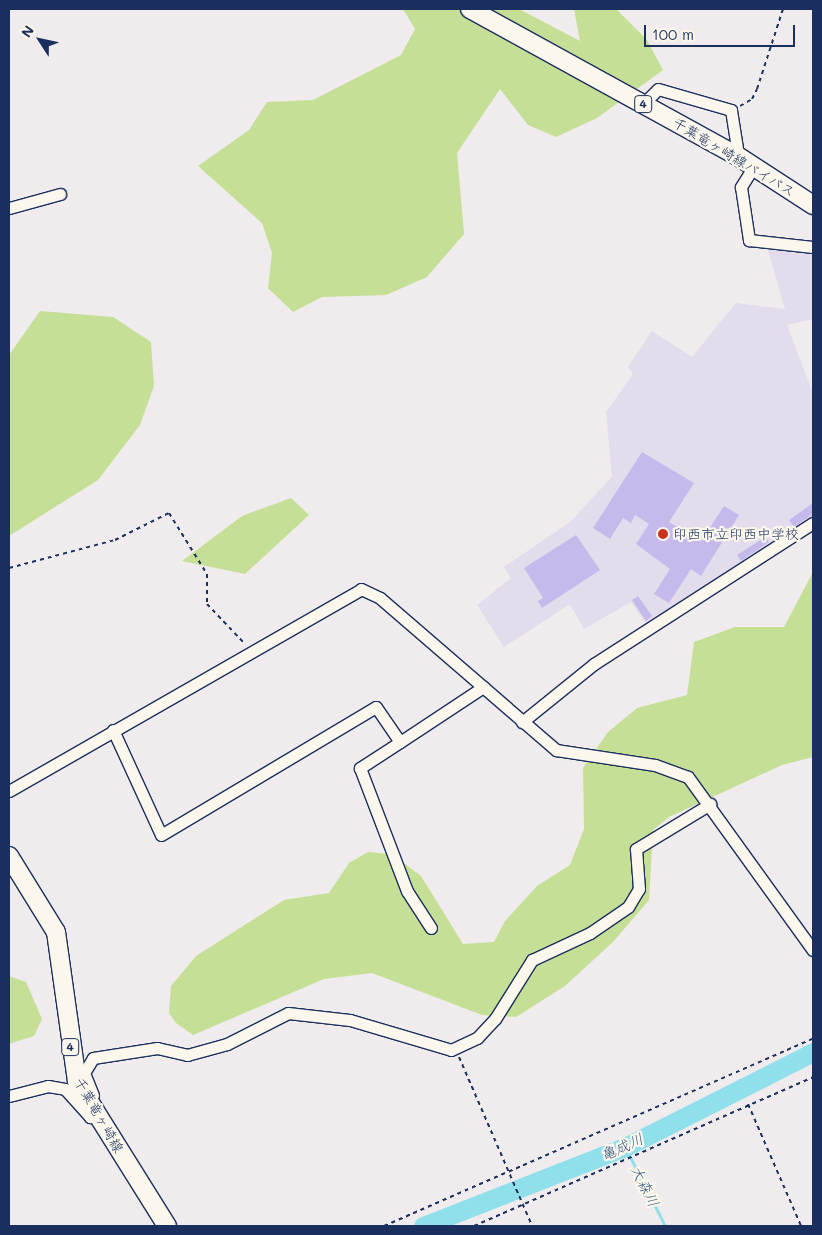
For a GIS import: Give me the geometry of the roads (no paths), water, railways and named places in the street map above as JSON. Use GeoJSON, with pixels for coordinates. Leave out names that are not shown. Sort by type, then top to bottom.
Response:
{"type":"FeatureCollection","features":[{"type":"Feature","properties":{"kind":"main road","name":"千葉竜ヶ崎線バイパス"},"geometry":{"type":"LineString","coordinates":[[470,9],[754,166],[813,205]]}},
{"type":"Feature","properties":{"kind":"main road","name":"千葉竜ヶ崎線"},"geometry":{"type":"LineString","coordinates":[[9,856],[56,932],[72,1064],[90,1104],[167,1226]]}},
{"type":"Feature","properties":{"kind":"street"},"geometry":{"type":"LineString","coordinates":[[643,104],[658,89],[731,110],[737,148]]}},
{"type":"Feature","properties":{"kind":"street"},"geometry":{"type":"LineString","coordinates":[[754,166],[741,187],[749,240],[813,247]]}},
{"type":"Feature","properties":{"kind":"street"},"geometry":{"type":"LineString","coordinates":[[9,208],[60,194]]}},
{"type":"Feature","properties":{"kind":"street"},"geometry":{"type":"LineString","coordinates":[[522,722],[594,664],[813,523]]}},
{"type":"Feature","properties":{"kind":"street"},"geometry":{"type":"LineString","coordinates":[[9,791],[361,589],[380,598],[556,750],[673,770],[688,777],[710,804],[813,950]]}},
{"type":"Feature","properties":{"kind":"street"},"geometry":{"type":"LineString","coordinates":[[431,928],[407,891],[360,768],[483,687]]}},
{"type":"Feature","properties":{"kind":"street"},"geometry":{"type":"LineString","coordinates":[[113,730],[161,835],[376,706],[400,742]]}},
{"type":"Feature","properties":{"kind":"street"},"geometry":{"type":"LineString","coordinates":[[9,1096],[48,1086],[65,1089],[90,1117],[90,1104],[95,1098],[84,1073],[93,1058],[157,1048],[187,1055],[227,1044],[288,1014],[350,1020],[455,1048],[477,1038],[495,1019],[532,960],[590,933],[628,907],[639,889],[636,849],[710,804]]}},
{"type":"Feature","properties":{"kind":"waterway","name":"大森川"},"geometry":{"type":"LineString","coordinates":[[423,1226],[625,1147],[813,1052]]}},
{"type":"Feature","properties":{"kind":"waterway","name":"大森川"},"geometry":{"type":"LineString","coordinates":[[625,1147],[665,1226]]}},
{"type":"Feature","properties":{"kind":"place","name":"印西市立印西中学校"},"geometry":{"type":"Point","coordinates":[663,534]}},
{"type":"Feature","properties":{"kind":"water label","name":"亀成川"},"geometry":{"type":"Point","coordinates":[622,1147]}}]}
